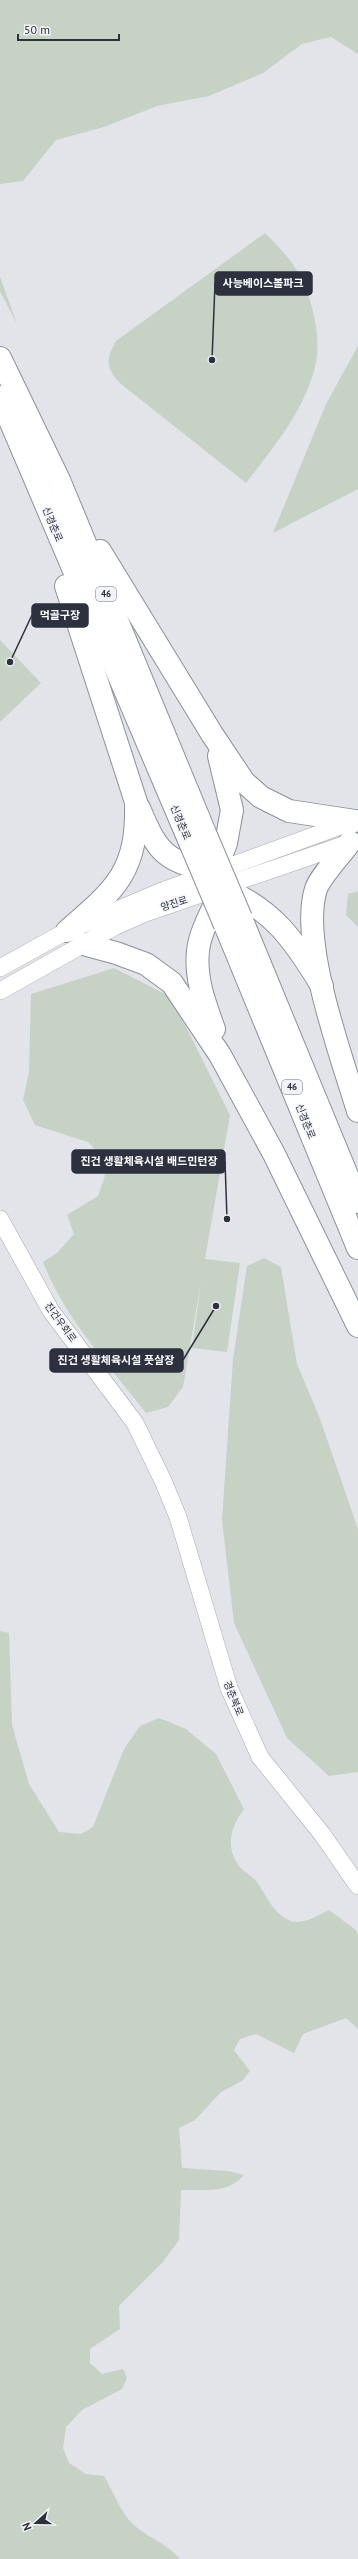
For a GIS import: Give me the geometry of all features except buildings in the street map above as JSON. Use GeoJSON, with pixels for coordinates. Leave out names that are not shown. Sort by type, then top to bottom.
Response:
{"type":"FeatureCollection","features":[{"type":"Feature","properties":{"kind":"highway","name":"신경춘로"},"geometry":{"type":"LineString","coordinates":[[0,358],[59,480],[197,837]]}},
{"type":"Feature","properties":{"kind":"highway","name":"신경춘로"},"geometry":{"type":"LineString","coordinates":[[0,397],[39,490],[197,837],[233,922],[358,1202]]}},
{"type":"Feature","properties":{"kind":"highway"},"geometry":{"type":"LineString","coordinates":[[59,480],[212,734],[244,782],[261,797],[289,811],[355,830],[317,888],[313,913],[322,986],[358,1111]]}},
{"type":"Feature","properties":{"kind":"highway"},"geometry":{"type":"LineString","coordinates":[[39,490],[62,574],[136,802],[149,832],[166,855],[182,864],[219,880],[278,923],[297,945],[322,986]]}},
{"type":"Feature","properties":{"kind":"highway"},"geometry":{"type":"LineString","coordinates":[[212,734],[226,776],[232,810],[219,880],[198,950],[197,974],[204,1001],[240,1092]]}},
{"type":"Feature","properties":{"kind":"highway"},"geometry":{"type":"LineString","coordinates":[[136,802],[137,828],[129,862],[108,896],[75,938],[146,964],[172,983],[220,1055],[274,1154],[358,1326]]}},
{"type":"Feature","properties":{"kind":"highway","name":"신경춘로"},"geometry":{"type":"LineString","coordinates":[[233,922],[358,1248]]}},
{"type":"Feature","properties":{"kind":"main road","name":"양진로"},"geometry":{"type":"LineString","coordinates":[[0,991],[75,938],[157,893],[219,880],[355,830]]}},
{"type":"Feature","properties":{"kind":"main road","name":"양진로"},"geometry":{"type":"LineString","coordinates":[[0,968],[75,938]]}},
{"type":"Feature","properties":{"kind":"main road","name":"진건우회로"},"geometry":{"type":"LineString","coordinates":[[0,1219],[51,1311],[135,1422],[164,1483]]}},
{"type":"Feature","properties":{"kind":"main road","name":"경춘북로"},"geometry":{"type":"LineString","coordinates":[[164,1483],[178,1517],[230,1688],[260,1757],[322,1834],[358,1886]]}},
{"type":"Feature","properties":{"kind":"green space"},"geometry":{"type":"Polygon","coordinates":[[[0,0],[358,0],[358,54],[331,37],[302,44],[263,73],[209,96],[157,106],[104,127],[56,140],[23,181],[0,184],[0,0]]]}},
{"type":"Feature","properties":{"kind":"green space"},"geometry":{"type":"Polygon","coordinates":[[[265,233],[290,260],[301,278],[313,310],[317,333],[317,356],[310,383],[295,414],[277,443],[246,483],[121,384],[112,373],[109,358],[116,341],[265,233]]]}},
{"type":"Feature","properties":{"kind":"green space"},"geometry":{"type":"Polygon","coordinates":[[[0,277],[17,324],[0,291],[0,277]]]}},
{"type":"Feature","properties":{"kind":"green space"},"geometry":{"type":"Polygon","coordinates":[[[358,346],[358,489],[273,533],[326,404],[358,346]]]}},
{"type":"Feature","properties":{"kind":"green space"},"geometry":{"type":"Polygon","coordinates":[[[0,640],[41,683],[0,722],[0,640]]]}},
{"type":"Feature","properties":{"kind":"green space"},"geometry":{"type":"Polygon","coordinates":[[[358,891],[358,927],[346,915],[348,894],[358,891]]]}},
{"type":"Feature","properties":{"kind":"green space"},"geometry":{"type":"Polygon","coordinates":[[[114,968],[171,997],[230,1115],[205,1259],[240,1263],[227,1352],[192,1348],[201,1282],[183,1387],[168,1407],[146,1413],[89,1341],[63,1303],[43,1262],[57,1253],[74,1234],[67,1215],[98,1196],[109,1164],[88,1142],[35,1125],[23,1100],[29,1072],[31,994],[114,968]]]}},
{"type":"Feature","properties":{"kind":"green space"},"geometry":{"type":"Polygon","coordinates":[[[264,1258],[281,1267],[297,1364],[319,1416],[358,1529],[358,1772],[329,1776],[287,1738],[234,1623],[222,1520],[233,1359],[247,1266],[264,1258]]]}},
{"type":"Feature","properties":{"kind":"green space"},"geometry":{"type":"Polygon","coordinates":[[[0,1631],[9,1633],[12,1725],[29,1784],[59,1832],[81,1834],[93,1827],[124,1749],[140,1726],[159,1718],[186,1729],[216,1754],[244,1809],[233,1828],[231,1849],[233,1856],[239,1866],[257,1882],[275,1909],[285,1918],[296,1922],[306,1921],[329,1910],[356,1930],[358,1935],[358,2029],[346,2018],[303,2034],[294,2053],[256,2034],[240,2039],[234,2050],[250,2071],[242,2081],[221,2092],[195,2120],[179,2128],[182,2168],[228,2171],[244,2175],[230,2186],[215,2190],[181,2190],[179,2240],[162,2263],[119,2306],[120,2329],[90,2349],[90,2363],[102,2374],[123,2369],[127,2378],[122,2389],[82,2410],[66,2427],[63,2448],[69,2463],[86,2474],[104,2476],[129,2520],[139,2529],[169,2548],[180,2559],[0,2559],[0,1631]]]}},
{"type":"Feature","properties":{"kind":"place","name":"사능베이스볼파크"},"geometry":{"type":"Point","coordinates":[212,360]}},
{"type":"Feature","properties":{"kind":"place","name":"먹골구장"},"geometry":{"type":"Point","coordinates":[10,662]}},
{"type":"Feature","properties":{"kind":"place","name":"진건 생활체육시설 배드민턴장"},"geometry":{"type":"Point","coordinates":[227,1219]}},
{"type":"Feature","properties":{"kind":"place","name":"진건 생활체육시설 풋살장"},"geometry":{"type":"Point","coordinates":[216,1306]}}]}
